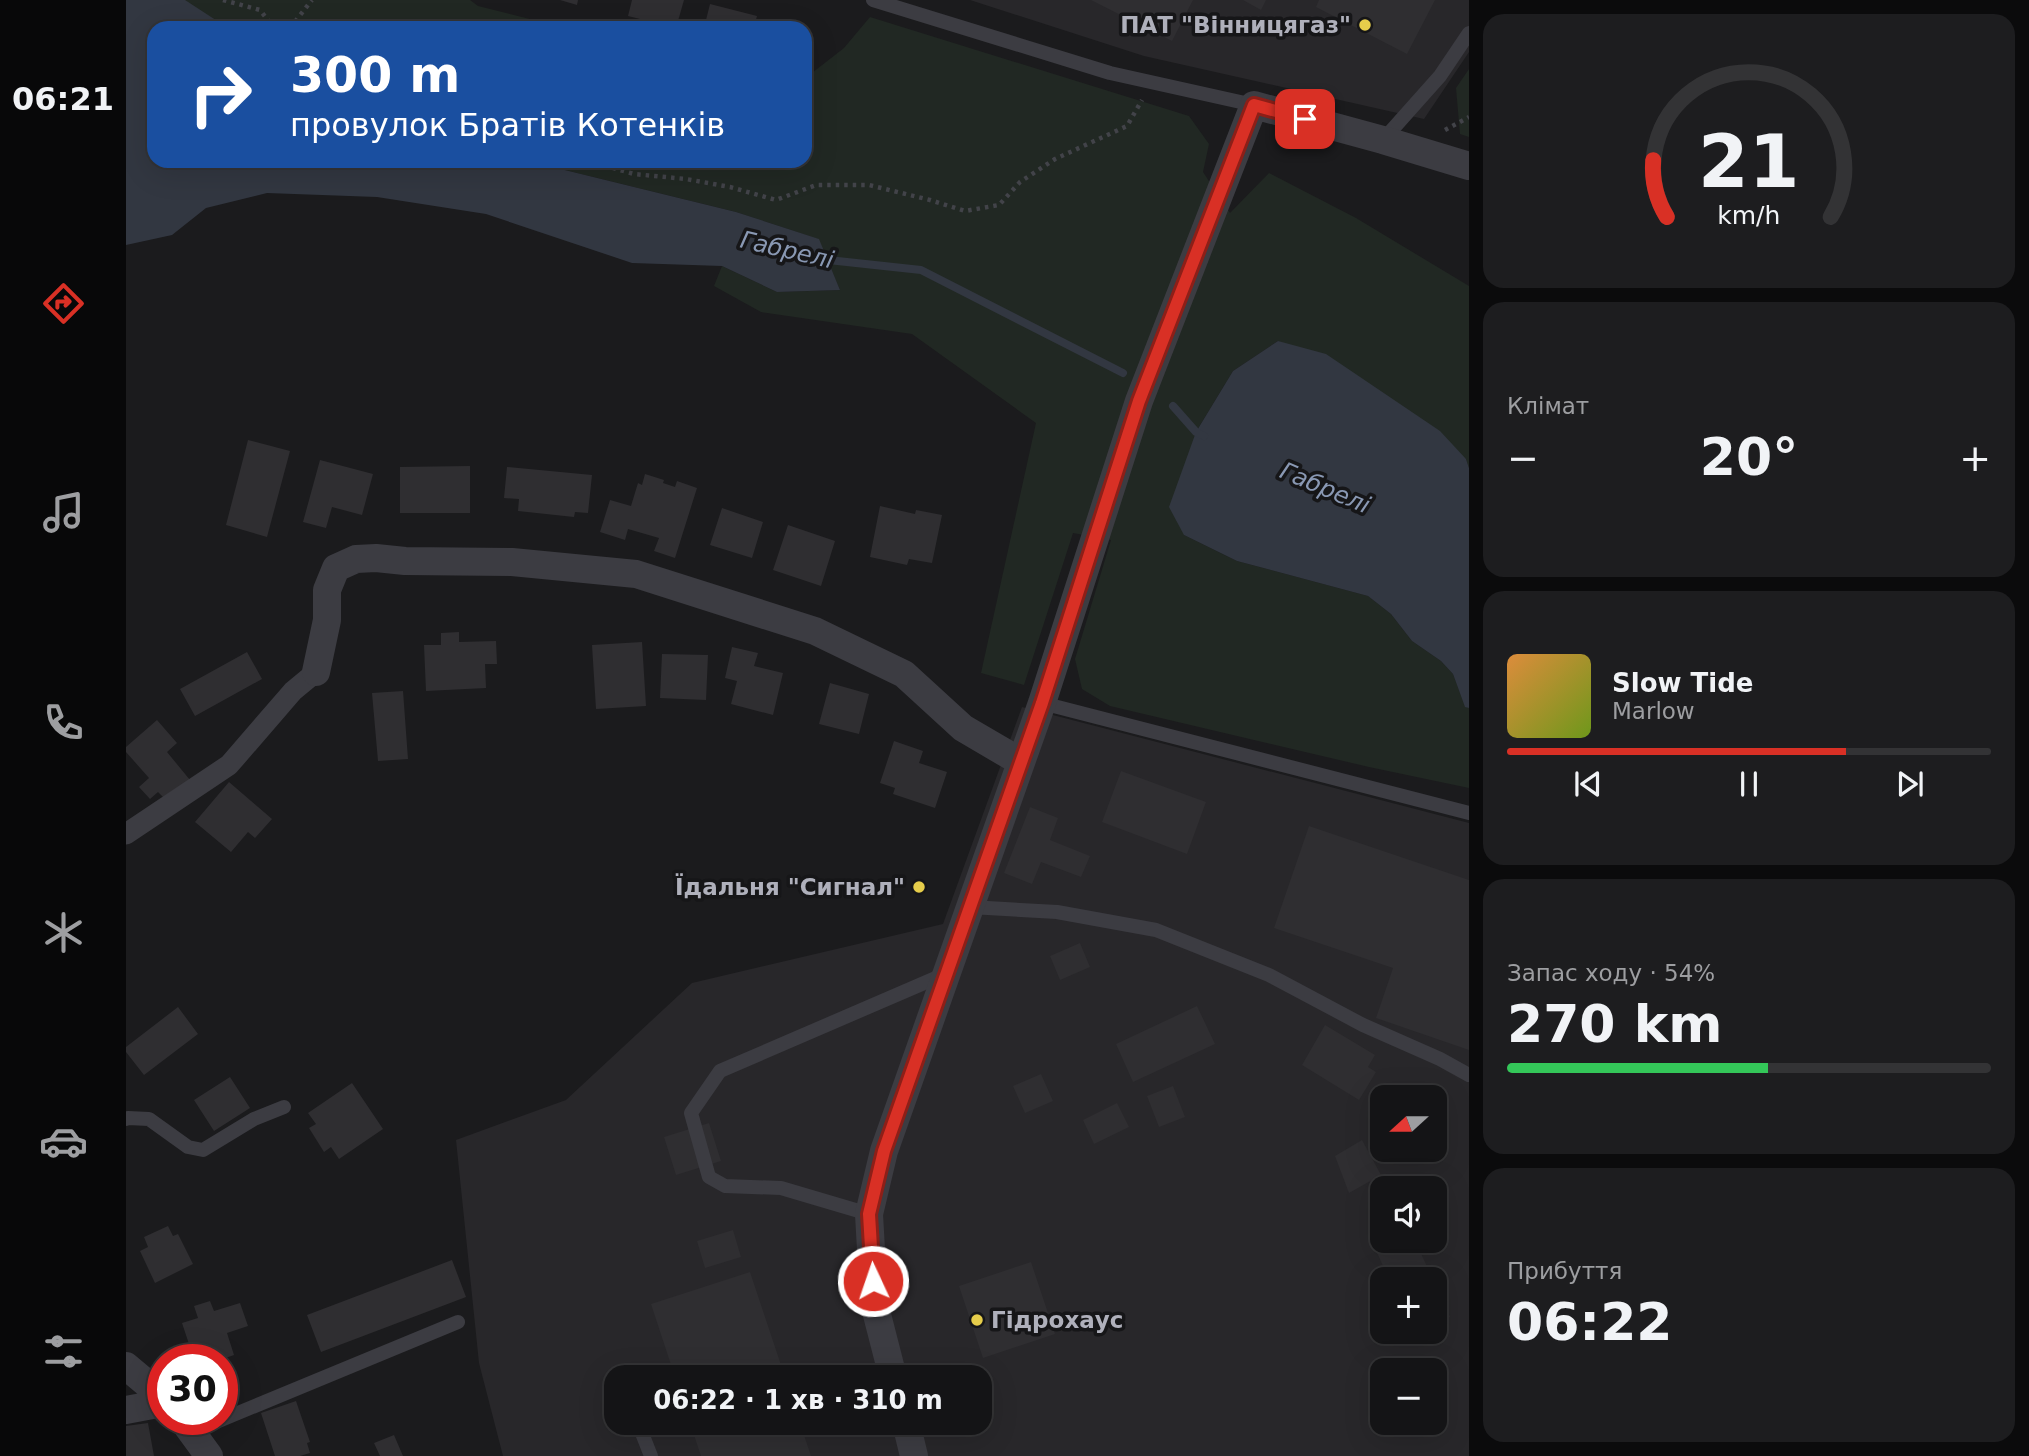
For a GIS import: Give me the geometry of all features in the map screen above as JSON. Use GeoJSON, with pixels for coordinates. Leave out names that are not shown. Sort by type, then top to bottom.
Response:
{"type":"FeatureCollection","features":[{"type":"Feature","properties":{"kind":"street"},"geometry":{"type":"LineString","coordinates":[[891,1365],[874,1303],[869,1214],[884,1151],[1042,703],[1139,401],[1254,105],[1469,166]]}},
{"type":"Feature","properties":{"kind":"street"},"geometry":{"type":"LineString","coordinates":[[126,834],[229,765],[293,691],[316,673],[327,620],[327,590],[336,568],[356,559],[512,562],[636,574],[815,631],[904,674],[962,727],[1021,762]]}},
{"type":"Feature","properties":{"kind":"street"},"geometry":{"type":"LineString","coordinates":[[126,1366],[147,1383]]}},
{"type":"Feature","properties":{"kind":"street"},"geometry":{"type":"LineString","coordinates":[[126,1410],[147,1406]]}},
{"type":"Feature","properties":{"kind":"street"},"geometry":{"type":"LineString","coordinates":[[194,1435],[209,1456]]}},
{"type":"Feature","properties":{"kind":"street"},"geometry":{"type":"LineString","coordinates":[[909,1435],[914,1456]]}},
{"type":"Feature","properties":{"kind":"lane"},"geometry":{"type":"LineString","coordinates":[[873,0],[1110,73],[1254,105]]}},
{"type":"Feature","properties":{"kind":"lane"},"geometry":{"type":"LineString","coordinates":[[1383,140],[1440,76],[1469,33]]}},
{"type":"Feature","properties":{"kind":"lane"},"geometry":{"type":"LineString","coordinates":[[1042,703],[1469,813]]}},
{"type":"Feature","properties":{"kind":"lane"},"geometry":{"type":"LineString","coordinates":[[970,907],[1057,912],[1156,930],[1269,975],[1363,1025],[1469,1074]]}},
{"type":"Feature","properties":{"kind":"lane"},"geometry":{"type":"LineString","coordinates":[[869,1214],[781,1188],[725,1186],[709,1177],[691,1114],[720,1071],[947,973]]}},
{"type":"Feature","properties":{"kind":"lane"},"geometry":{"type":"LineString","coordinates":[[126,1119],[149,1119],[188,1147],[204,1150],[254,1119],[284,1107]]}},
{"type":"Feature","properties":{"kind":"lane"},"geometry":{"type":"LineString","coordinates":[[238,1407],[458,1322]]}},
{"type":"Feature","properties":{"kind":"lane"},"geometry":{"type":"LineString","coordinates":[[643,1435],[651,1456]]}},
{"type":"Feature","properties":{"kind":"path"},"geometry":{"type":"LineString","coordinates":[[223,0],[260,10],[269,21]]}},
{"type":"Feature","properties":{"kind":"path"},"geometry":{"type":"LineString","coordinates":[[296,21],[312,0]]}},
{"type":"Feature","properties":{"kind":"path"},"geometry":{"type":"LineString","coordinates":[[613,168],[634,174],[730,187],[776,200],[816,185],[869,185],[965,212],[999,205],[1020,182],[1055,159],[1127,127],[1152,82]]}},
{"type":"Feature","properties":{"kind":"shaded area"},"geometry":{"type":"Polygon","coordinates":[[[183,0],[470,0],[478,6],[537,21],[214,21],[183,0]]]}},
{"type":"Feature","properties":{"kind":"shaded area"},"geometry":{"type":"Polygon","coordinates":[[[970,0],[1469,0],[1469,52],[1424,119],[1144,56],[970,0]]]}},
{"type":"Feature","properties":{"kind":"shaded area"},"geometry":{"type":"Polygon","coordinates":[[[870,17],[1189,116],[1209,144],[1203,172],[1230,213],[1269,173],[1356,218],[1469,286],[1469,468],[1466,459],[1278,341],[1233,371],[1196,432],[1184,535],[1237,561],[1368,596],[1391,614],[1412,641],[1441,661],[1453,674],[1465,706],[1469,708],[1469,788],[1110,706],[1082,689],[1075,659],[1111,540],[1073,533],[1024,685],[981,673],[1036,423],[912,334],[761,312],[714,286],[722,266],[777,292],[840,290],[818,239],[736,212],[557,168],[812,168],[812,73],[844,48],[870,17]]]}},
{"type":"Feature","properties":{"kind":"shaded area"},"geometry":{"type":"Polygon","coordinates":[[[1469,69],[1469,137],[1460,134],[1456,88],[1469,69]]]}},
{"type":"Feature","properties":{"kind":"shaded area"},"geometry":{"type":"Polygon","coordinates":[[[1022,707],[1469,823],[1469,1456],[503,1456],[479,1363],[456,1140],[566,1100],[692,983],[943,924],[1022,707]]]}},
{"type":"Feature","properties":{"kind":"water"},"geometry":{"type":"Polygon","coordinates":[[[126,0],[185,0],[217,21],[147,21],[147,168],[557,168],[736,212],[819,239],[840,290],[777,292],[722,266],[632,263],[486,214],[377,197],[267,193],[206,208],[172,235],[126,245],[126,0]]]}},
{"type":"Feature","properties":{"kind":"water"},"geometry":{"type":"Polygon","coordinates":[[[1278,341],[1326,354],[1440,431],[1466,459],[1469,468],[1469,708],[1465,707],[1453,674],[1441,661],[1412,641],[1391,614],[1368,596],[1237,561],[1184,535],[1169,507],[1196,432],[1233,371],[1278,341]]]}},
{"type":"Feature","properties":{"kind":"building"},"geometry":{"type":"Polygon","coordinates":[[[560,0],[578,0],[577,5],[560,0]]]}},
{"type":"Feature","properties":{"kind":"building"},"geometry":{"type":"Polygon","coordinates":[[[632,0],[684,0],[678,21],[648,21],[628,16],[632,0]]]}},
{"type":"Feature","properties":{"kind":"building"},"geometry":{"type":"Polygon","coordinates":[[[1091,0],[1193,0],[1172,41],[1091,0]]]}},
{"type":"Feature","properties":{"kind":"building"},"geometry":{"type":"Polygon","coordinates":[[[1243,0],[1266,0],[1261,10],[1243,0]]]}},
{"type":"Feature","properties":{"kind":"building"},"geometry":{"type":"Polygon","coordinates":[[[1319,0],[1435,0],[1407,54],[1316,7],[1319,0]]]}},
{"type":"Feature","properties":{"kind":"building"},"geometry":{"type":"Polygon","coordinates":[[[710,4],[757,16],[756,21],[706,21],[710,4]]]}},
{"type":"Feature","properties":{"kind":"building"},"geometry":{"type":"Polygon","coordinates":[[[248,440],[290,451],[267,537],[226,525],[248,440]]]}},
{"type":"Feature","properties":{"kind":"building"},"geometry":{"type":"Polygon","coordinates":[[[320,460],[373,474],[362,515],[332,507],[326,528],[303,522],[320,460]]]}},
{"type":"Feature","properties":{"kind":"building"},"geometry":{"type":"Polygon","coordinates":[[[470,466],[470,513],[400,513],[400,467],[470,466]]]}},
{"type":"Feature","properties":{"kind":"building"},"geometry":{"type":"Polygon","coordinates":[[[507,467],[592,475],[588,513],[575,512],[574,517],[518,511],[519,499],[504,498],[507,467]]]}},
{"type":"Feature","properties":{"kind":"building"},"geometry":{"type":"Polygon","coordinates":[[[645,474],[675,487],[677,481],[697,488],[675,558],[654,551],[659,538],[628,529],[625,540],[600,532],[610,500],[631,506],[638,483],[642,485],[645,474]]]}},
{"type":"Feature","properties":{"kind":"building"},"geometry":{"type":"Polygon","coordinates":[[[880,506],[915,514],[916,510],[942,515],[932,563],[909,559],[907,565],[870,557],[880,506]]]}},
{"type":"Feature","properties":{"kind":"building"},"geometry":{"type":"Polygon","coordinates":[[[722,508],[763,522],[752,558],[710,545],[722,508]]]}},
{"type":"Feature","properties":{"kind":"building"},"geometry":{"type":"Polygon","coordinates":[[[788,525],[835,541],[821,586],[773,570],[788,525]]]}},
{"type":"Feature","properties":{"kind":"building"},"geometry":{"type":"Polygon","coordinates":[[[459,632],[459,642],[496,641],[497,664],[485,664],[486,688],[426,691],[424,645],[441,645],[441,633],[459,632]]]}},
{"type":"Feature","properties":{"kind":"building"},"geometry":{"type":"Polygon","coordinates":[[[642,642],[646,706],[596,709],[592,645],[642,642]]]}},
{"type":"Feature","properties":{"kind":"building"},"geometry":{"type":"Polygon","coordinates":[[[732,647],[758,653],[754,666],[783,673],[773,715],[731,704],[737,681],[725,678],[732,647]]]}},
{"type":"Feature","properties":{"kind":"building"},"geometry":{"type":"Polygon","coordinates":[[[247,652],[262,679],[195,716],[180,689],[247,652]]]}},
{"type":"Feature","properties":{"kind":"building"},"geometry":{"type":"Polygon","coordinates":[[[662,654],[708,655],[706,700],[660,698],[662,654]]]}},
{"type":"Feature","properties":{"kind":"building"},"geometry":{"type":"Polygon","coordinates":[[[830,683],[869,694],[859,734],[819,724],[830,683]]]}},
{"type":"Feature","properties":{"kind":"building"},"geometry":{"type":"Polygon","coordinates":[[[403,691],[408,759],[378,761],[372,693],[403,691]]]}},
{"type":"Feature","properties":{"kind":"building"},"geometry":{"type":"Polygon","coordinates":[[[157,720],[177,743],[167,752],[190,780],[166,800],[158,792],[150,799],[139,787],[149,778],[126,752],[126,747],[157,720]]]}},
{"type":"Feature","properties":{"kind":"building"},"geometry":{"type":"Polygon","coordinates":[[[894,741],[923,751],[919,763],[947,772],[935,808],[893,794],[895,788],[880,783],[894,741]]]}},
{"type":"Feature","properties":{"kind":"building"},"geometry":{"type":"Polygon","coordinates":[[[1121,771],[1206,802],[1187,854],[1102,822],[1121,771]]]}},
{"type":"Feature","properties":{"kind":"building"},"geometry":{"type":"Polygon","coordinates":[[[229,782],[272,819],[255,838],[248,832],[231,852],[195,822],[229,782]]]}},
{"type":"Feature","properties":{"kind":"building"},"geometry":{"type":"Polygon","coordinates":[[[1030,807],[1058,818],[1050,840],[1090,856],[1081,877],[1041,862],[1032,884],[1004,873],[1030,807]]]}},
{"type":"Feature","properties":{"kind":"building"},"geometry":{"type":"Polygon","coordinates":[[[1309,826],[1469,880],[1469,1050],[1376,1018],[1393,968],[1274,928],[1309,826]]]}},
{"type":"Feature","properties":{"kind":"building"},"geometry":{"type":"Polygon","coordinates":[[[1080,943],[1090,967],[1060,980],[1050,956],[1080,943]]]}},
{"type":"Feature","properties":{"kind":"building"},"geometry":{"type":"Polygon","coordinates":[[[1197,1006],[1215,1044],[1133,1082],[1116,1044],[1197,1006]]]}},
{"type":"Feature","properties":{"kind":"building"},"geometry":{"type":"Polygon","coordinates":[[[178,1007],[198,1034],[144,1075],[126,1052],[126,1047],[178,1007]]]}},
{"type":"Feature","properties":{"kind":"building"},"geometry":{"type":"Polygon","coordinates":[[[1325,1025],[1375,1055],[1368,1067],[1376,1072],[1359,1100],[1302,1065],[1325,1025]]]}},
{"type":"Feature","properties":{"kind":"building"},"geometry":{"type":"Polygon","coordinates":[[[1041,1074],[1053,1101],[1025,1113],[1013,1086],[1041,1074]]]}},
{"type":"Feature","properties":{"kind":"building"},"geometry":{"type":"Polygon","coordinates":[[[230,1077],[250,1108],[214,1131],[194,1100],[230,1077]]]}},
{"type":"Feature","properties":{"kind":"building"},"geometry":{"type":"Polygon","coordinates":[[[352,1083],[383,1129],[339,1159],[331,1147],[324,1152],[309,1128],[316,1124],[308,1113],[352,1083]]]}},
{"type":"Feature","properties":{"kind":"building"},"geometry":{"type":"Polygon","coordinates":[[[1173,1086],[1185,1117],[1159,1127],[1147,1096],[1173,1086]]]}},
{"type":"Feature","properties":{"kind":"building"},"geometry":{"type":"Polygon","coordinates":[[[1117,1103],[1129,1127],[1094,1144],[1083,1120],[1117,1103]]]}},
{"type":"Feature","properties":{"kind":"building"},"geometry":{"type":"Polygon","coordinates":[[[709,1123],[721,1161],[676,1175],[664,1137],[709,1123]]]}},
{"type":"Feature","properties":{"kind":"building"},"geometry":{"type":"Polygon","coordinates":[[[1362,1140],[1370,1155],[1370,1162],[1374,1162],[1381,1175],[1370,1176],[1370,1181],[1349,1193],[1335,1156],[1362,1140]]]}},
{"type":"Feature","properties":{"kind":"building"},"geometry":{"type":"Polygon","coordinates":[[[168,1226],[173,1236],[178,1234],[193,1264],[155,1283],[140,1251],[148,1247],[144,1237],[168,1226]]]}},
{"type":"Feature","properties":{"kind":"building"},"geometry":{"type":"Polygon","coordinates":[[[733,1230],[741,1257],[705,1268],[697,1241],[733,1230]]]}},
{"type":"Feature","properties":{"kind":"building"},"geometry":{"type":"Polygon","coordinates":[[[1377,1253],[1421,1253],[1427,1267],[1384,1267],[1377,1253]]]}},
{"type":"Feature","properties":{"kind":"building"},"geometry":{"type":"Polygon","coordinates":[[[452,1260],[466,1297],[321,1352],[307,1315],[452,1260]]]}},
{"type":"Feature","properties":{"kind":"building"},"geometry":{"type":"Polygon","coordinates":[[[1031,1262],[1055,1334],[983,1358],[959,1286],[1031,1262]]]}},
{"type":"Feature","properties":{"kind":"building"},"geometry":{"type":"Polygon","coordinates":[[[750,1272],[781,1365],[671,1365],[651,1304],[750,1272]]]}},
{"type":"Feature","properties":{"kind":"building"},"geometry":{"type":"Polygon","coordinates":[[[210,1301],[214,1311],[240,1303],[248,1326],[227,1333],[230,1344],[189,1344],[182,1323],[198,1318],[194,1306],[210,1301]]]}},
{"type":"Feature","properties":{"kind":"building"},"geometry":{"type":"Polygon","coordinates":[[[296,1401],[310,1442],[307,1443],[310,1453],[300,1456],[275,1456],[261,1413],[296,1401]]]}},
{"type":"Feature","properties":{"kind":"building"},"geometry":{"type":"Polygon","coordinates":[[[147,1423],[147,1435],[150,1435],[154,1456],[126,1456],[126,1426],[147,1423]]]}},
{"type":"Feature","properties":{"kind":"building"},"geometry":{"type":"Polygon","coordinates":[[[394,1435],[403,1456],[380,1456],[374,1443],[394,1435]]]}},
{"type":"Feature","properties":{"kind":"building"},"geometry":{"type":"Polygon","coordinates":[[[694,1435],[804,1435],[811,1456],[701,1456],[694,1435]]]}},
{"type":"Feature","properties":{"kind":"waterway","name":"Габрелі"},"geometry":{"type":"LineString","coordinates":[[819,259],[921,270],[1123,373]]}},
{"type":"Feature","properties":{"kind":"waterway","name":"Габрелі"},"geometry":{"type":"LineString","coordinates":[[1173,406],[1196,432],[1204,436]]}},
{"type":"Feature","properties":{"kind":"place","name":"ПАТ \"Вінницягаз\""},"geometry":{"type":"Point","coordinates":[1365,25]}},
{"type":"Feature","properties":{"kind":"place","name":"Їдальня \"Сигнал\""},"geometry":{"type":"Point","coordinates":[919,887]}},
{"type":"Feature","properties":{"kind":"place","name":"Гідрохаус"},"geometry":{"type":"Point","coordinates":[977,1320]}},
{"type":"Feature","properties":{"kind":"route"},"geometry":{"type":"LineString","coordinates":[[873,1281],[869,1214],[884,1151],[1042,703],[1139,401],[1254,105],[1305,119]]}}]}
